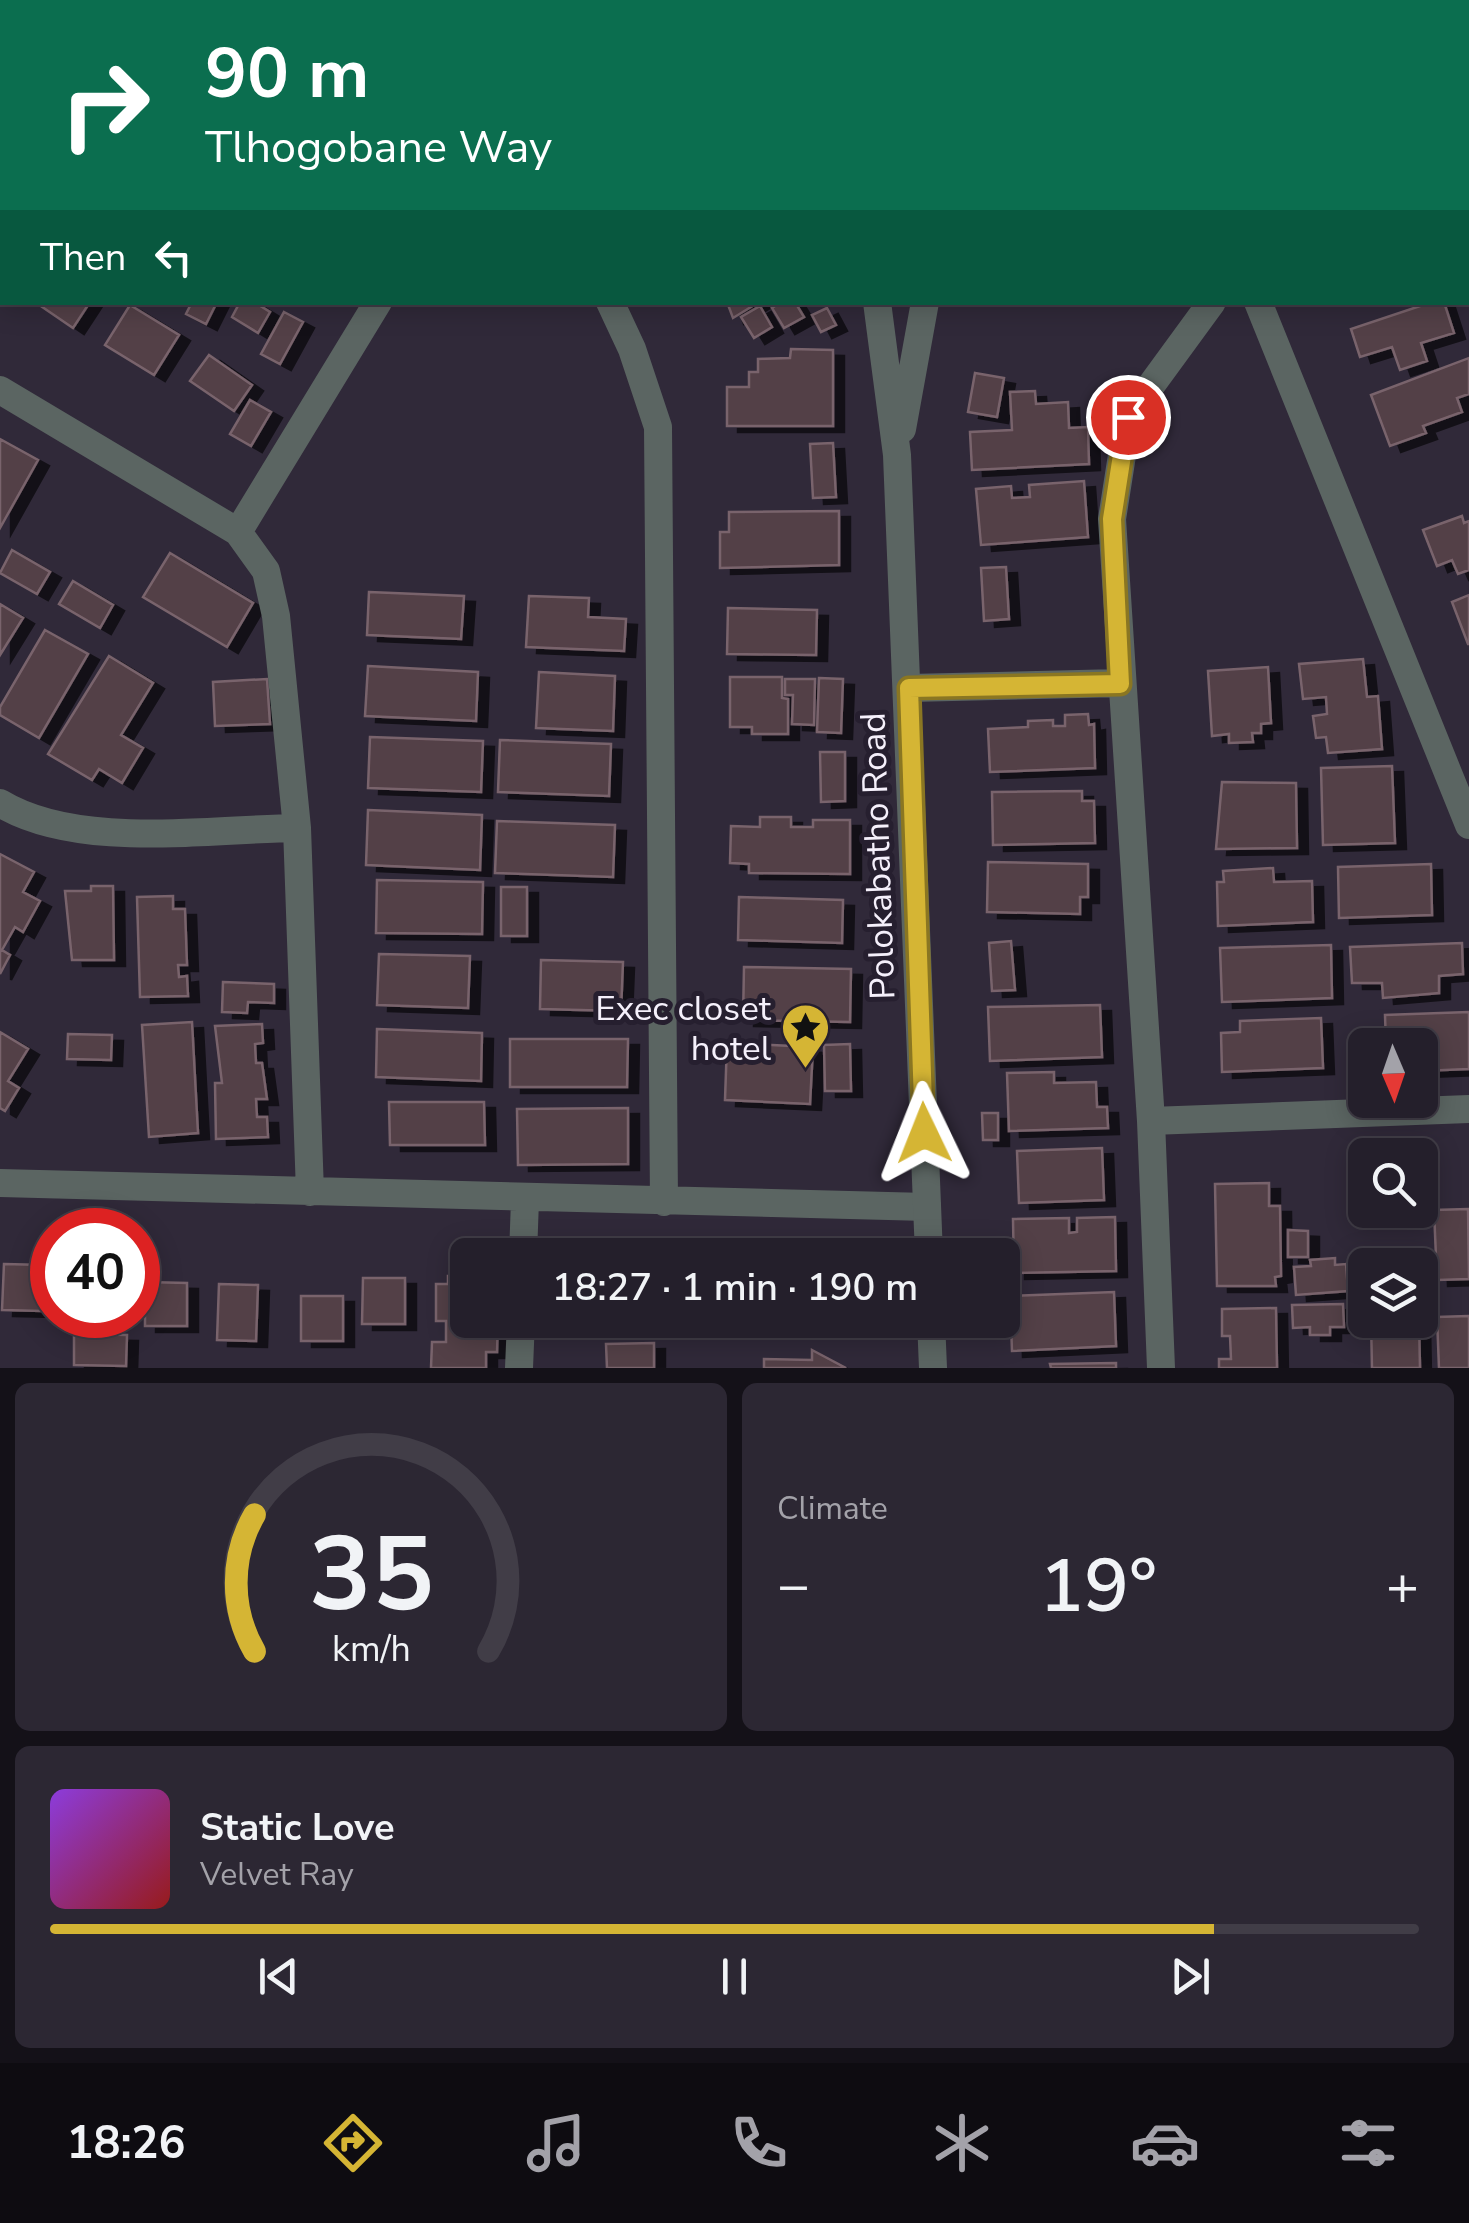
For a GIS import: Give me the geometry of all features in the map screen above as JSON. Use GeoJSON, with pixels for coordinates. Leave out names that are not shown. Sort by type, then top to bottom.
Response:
{"type":"FeatureCollection","features":[{"type":"Feature","properties":{"kind":"street"},"geometry":{"type":"LineString","coordinates":[[238,532],[376,305]]}},
{"type":"Feature","properties":{"kind":"street"},"geometry":{"type":"LineString","coordinates":[[611,305],[632,348],[658,427],[664,1202]]}},
{"type":"Feature","properties":{"kind":"street"},"geometry":{"type":"LineString","coordinates":[[877,305],[897,455]]}},
{"type":"Feature","properties":{"kind":"street"},"geometry":{"type":"LineString","coordinates":[[897,455],[923,305]]}},
{"type":"Feature","properties":{"kind":"street"},"geometry":{"type":"LineString","coordinates":[[1160,1368],[1151,1122],[1112,519],[1128,417],[1210,305]]}},
{"type":"Feature","properties":{"kind":"street"},"geometry":{"type":"LineString","coordinates":[[1259,305],[1469,825]]}},
{"type":"Feature","properties":{"kind":"street"},"geometry":{"type":"LineString","coordinates":[[0,390],[238,532],[266,571],[276,616],[298,828],[310,1192]]}},
{"type":"Feature","properties":{"kind":"street","name":"Polokabatho Road"},"geometry":{"type":"LineString","coordinates":[[897,455],[928,1238]]}},
{"type":"Feature","properties":{"kind":"street"},"geometry":{"type":"LineString","coordinates":[[909,688],[1120,684]]}},
{"type":"Feature","properties":{"kind":"street"},"geometry":{"type":"LineString","coordinates":[[0,803],[19,814],[98,832],[298,828]]}},
{"type":"Feature","properties":{"kind":"street"},"geometry":{"type":"LineString","coordinates":[[1151,1122],[1469,1109]]}},
{"type":"Feature","properties":{"kind":"street"},"geometry":{"type":"LineString","coordinates":[[0,1183],[525,1200],[927,1207]]}},
{"type":"Feature","properties":{"kind":"street"},"geometry":{"type":"LineString","coordinates":[[524,1238],[525,1200]]}},
{"type":"Feature","properties":{"kind":"street"},"geometry":{"type":"LineString","coordinates":[[519,1368],[520,1338]]}},
{"type":"Feature","properties":{"kind":"street"},"geometry":{"type":"LineString","coordinates":[[932,1338],[933,1368]]}},
{"type":"Feature","properties":{"kind":"building"},"geometry":{"type":"Polygon","coordinates":[[[39,305],[88,305],[73,328],[39,305]]]}},
{"type":"Feature","properties":{"kind":"building"},"geometry":{"type":"Polygon","coordinates":[[[130,305],[179,335],[154,375],[105,345],[130,305]]]}},
{"type":"Feature","properties":{"kind":"building"},"geometry":{"type":"Polygon","coordinates":[[[190,305],[216,305],[206,324],[186,314],[190,305]]]}},
{"type":"Feature","properties":{"kind":"building"},"geometry":{"type":"Polygon","coordinates":[[[238,305],[259,305],[270,312],[258,333],[232,317],[238,305]]]}},
{"type":"Feature","properties":{"kind":"building"},"geometry":{"type":"Polygon","coordinates":[[[728,305],[754,305],[733,318],[728,305]]]}},
{"type":"Feature","properties":{"kind":"building"},"geometry":{"type":"Polygon","coordinates":[[[797,305],[804,317],[784,328],[772,308],[797,305]]]}},
{"type":"Feature","properties":{"kind":"building"},"geometry":{"type":"Polygon","coordinates":[[[1423,305],[1445,305],[1454,333],[1421,343],[1427,361],[1400,370],[1392,347],[1360,357],[1351,329],[1423,305]]]}},
{"type":"Feature","properties":{"kind":"building"},"geometry":{"type":"Polygon","coordinates":[[[760,306],[772,327],[754,338],[741,317],[760,306]]]}},
{"type":"Feature","properties":{"kind":"building"},"geometry":{"type":"Polygon","coordinates":[[[827,308],[836,325],[821,332],[812,315],[827,308]]]}},
{"type":"Feature","properties":{"kind":"building"},"geometry":{"type":"Polygon","coordinates":[[[284,312],[303,322],[280,364],[261,354],[284,312]]]}},
{"type":"Feature","properties":{"kind":"building"},"geometry":{"type":"Polygon","coordinates":[[[791,349],[833,350],[833,426],[727,426],[727,387],[749,387],[749,372],[758,372],[758,359],[790,358],[791,349]]]}},
{"type":"Feature","properties":{"kind":"building"},"geometry":{"type":"Polygon","coordinates":[[[209,355],[252,385],[234,411],[190,381],[209,355]]]}},
{"type":"Feature","properties":{"kind":"building"},"geometry":{"type":"Polygon","coordinates":[[[1469,358],[1469,394],[1457,398],[1462,412],[1423,426],[1426,433],[1390,446],[1371,395],[1469,358]]]}},
{"type":"Feature","properties":{"kind":"building"},"geometry":{"type":"Polygon","coordinates":[[[975,373],[1004,378],[997,417],[968,412],[975,373]]]}},
{"type":"Feature","properties":{"kind":"building"},"geometry":{"type":"Polygon","coordinates":[[[1035,391],[1036,404],[1068,402],[1069,428],[1088,427],[1089,464],[972,470],[970,432],[1012,430],[1010,392],[1035,391]]]}},
{"type":"Feature","properties":{"kind":"building"},"geometry":{"type":"Polygon","coordinates":[[[250,400],[271,412],[251,446],[230,434],[250,400]]]}},
{"type":"Feature","properties":{"kind":"building"},"geometry":{"type":"Polygon","coordinates":[[[0,439],[38,460],[0,528],[0,439]]]}},
{"type":"Feature","properties":{"kind":"building"},"geometry":{"type":"Polygon","coordinates":[[[833,443],[836,497],[813,498],[810,444],[833,443]]]}},
{"type":"Feature","properties":{"kind":"building"},"geometry":{"type":"Polygon","coordinates":[[[1084,481],[1088,537],[981,545],[976,489],[1011,486],[1012,498],[1030,497],[1029,485],[1084,481]]]}},
{"type":"Feature","properties":{"kind":"building"},"geometry":{"type":"Polygon","coordinates":[[[839,511],[839,565],[720,568],[720,532],[729,532],[729,512],[839,511]]]}},
{"type":"Feature","properties":{"kind":"building"},"geometry":{"type":"Polygon","coordinates":[[[1462,516],[1464,523],[1469,521],[1469,570],[1458,574],[1452,560],[1437,566],[1423,530],[1462,516]]]}},
{"type":"Feature","properties":{"kind":"building"},"geometry":{"type":"Polygon","coordinates":[[[12,550],[50,572],[37,594],[0,573],[12,550]]]}},
{"type":"Feature","properties":{"kind":"building"},"geometry":{"type":"Polygon","coordinates":[[[170,553],[253,603],[227,647],[143,597],[170,553]]]}},
{"type":"Feature","properties":{"kind":"building"},"geometry":{"type":"Polygon","coordinates":[[[1006,567],[1009,619],[984,621],[981,568],[1006,567]]]}},
{"type":"Feature","properties":{"kind":"building"},"geometry":{"type":"Polygon","coordinates":[[[73,581],[113,605],[100,628],[59,604],[73,581]]]}},
{"type":"Feature","properties":{"kind":"building"},"geometry":{"type":"Polygon","coordinates":[[[369,592],[464,596],[461,639],[367,635],[369,592]]]}},
{"type":"Feature","properties":{"kind":"building"},"geometry":{"type":"Polygon","coordinates":[[[1469,595],[1469,644],[1468,644],[1452,602],[1469,595]]]}},
{"type":"Feature","properties":{"kind":"building"},"geometry":{"type":"Polygon","coordinates":[[[529,596],[589,598],[588,617],[626,619],[624,651],[526,647],[529,596]]]}},
{"type":"Feature","properties":{"kind":"building"},"geometry":{"type":"Polygon","coordinates":[[[0,604],[23,618],[0,655],[0,604]]]}},
{"type":"Feature","properties":{"kind":"building"},"geometry":{"type":"Polygon","coordinates":[[[728,608],[817,610],[816,655],[727,654],[728,608]]]}},
{"type":"Feature","properties":{"kind":"building"},"geometry":{"type":"Polygon","coordinates":[[[45,630],[88,654],[39,738],[0,715],[0,707],[45,630]]]}},
{"type":"Feature","properties":{"kind":"building"},"geometry":{"type":"Polygon","coordinates":[[[109,656],[153,683],[121,735],[143,748],[122,783],[99,769],[92,780],[48,754],[109,656]]]}},
{"type":"Feature","properties":{"kind":"building"},"geometry":{"type":"Polygon","coordinates":[[[1363,659],[1367,697],[1378,696],[1382,749],[1328,753],[1326,737],[1316,738],[1313,716],[1327,714],[1326,697],[1303,699],[1299,664],[1363,659]]]}},
{"type":"Feature","properties":{"kind":"building"},"geometry":{"type":"Polygon","coordinates":[[[368,666],[478,672],[476,721],[365,716],[368,666]]]}},
{"type":"Feature","properties":{"kind":"building"},"geometry":{"type":"Polygon","coordinates":[[[1268,667],[1271,723],[1261,724],[1261,733],[1252,733],[1253,742],[1229,743],[1229,734],[1212,736],[1208,671],[1268,667]]]}},
{"type":"Feature","properties":{"kind":"building"},"geometry":{"type":"Polygon","coordinates":[[[539,672],[615,676],[613,731],[536,728],[539,672]]]}},
{"type":"Feature","properties":{"kind":"building"},"geometry":{"type":"Polygon","coordinates":[[[730,677],[782,677],[782,698],[788,699],[788,734],[752,734],[752,727],[730,727],[730,677]]]}},
{"type":"Feature","properties":{"kind":"building"},"geometry":{"type":"Polygon","coordinates":[[[819,678],[843,679],[841,733],[817,732],[819,678]]]}},
{"type":"Feature","properties":{"kind":"building"},"geometry":{"type":"Polygon","coordinates":[[[267,679],[270,724],[215,726],[213,682],[267,679]]]}},
{"type":"Feature","properties":{"kind":"building"},"geometry":{"type":"Polygon","coordinates":[[[785,679],[815,679],[814,725],[792,724],[793,695],[785,695],[785,679]]]}},
{"type":"Feature","properties":{"kind":"building"},"geometry":{"type":"Polygon","coordinates":[[[1088,714],[1089,725],[1094,724],[1095,768],[990,772],[988,729],[1028,727],[1028,721],[1053,720],[1053,726],[1065,726],[1065,715],[1088,714]]]}},
{"type":"Feature","properties":{"kind":"building"},"geometry":{"type":"Polygon","coordinates":[[[370,737],[483,741],[481,792],[368,788],[370,737]]]}},
{"type":"Feature","properties":{"kind":"building"},"geometry":{"type":"Polygon","coordinates":[[[500,740],[611,744],[609,796],[498,792],[500,740]]]}},
{"type":"Feature","properties":{"kind":"building"},"geometry":{"type":"Polygon","coordinates":[[[820,752],[845,752],[845,801],[821,802],[820,752]]]}},
{"type":"Feature","properties":{"kind":"building"},"geometry":{"type":"Polygon","coordinates":[[[1392,766],[1395,843],[1323,845],[1321,768],[1392,766]]]}},
{"type":"Feature","properties":{"kind":"building"},"geometry":{"type":"Polygon","coordinates":[[[1222,782],[1296,783],[1297,848],[1216,849],[1222,782]]]}},
{"type":"Feature","properties":{"kind":"building"},"geometry":{"type":"Polygon","coordinates":[[[1082,791],[1082,801],[1094,801],[1095,843],[993,845],[992,792],[1082,791]]]}},
{"type":"Feature","properties":{"kind":"building"},"geometry":{"type":"Polygon","coordinates":[[[368,810],[482,815],[480,870],[366,865],[368,810]]]}},
{"type":"Feature","properties":{"kind":"building"},"geometry":{"type":"Polygon","coordinates":[[[760,817],[791,817],[791,827],[813,827],[813,820],[850,820],[850,874],[749,873],[749,864],[730,863],[731,826],[760,827],[760,817]]]}},
{"type":"Feature","properties":{"kind":"building"},"geometry":{"type":"Polygon","coordinates":[[[497,821],[615,825],[613,877],[495,873],[497,821]]]}},
{"type":"Feature","properties":{"kind":"building"},"geometry":{"type":"Polygon","coordinates":[[[0,854],[34,872],[23,892],[40,901],[23,932],[15,927],[2,950],[10,955],[0,974],[0,854]]]}},
{"type":"Feature","properties":{"kind":"building"},"geometry":{"type":"Polygon","coordinates":[[[988,862],[1088,864],[1088,897],[1080,897],[1080,914],[987,912],[988,862]]]}},
{"type":"Feature","properties":{"kind":"building"},"geometry":{"type":"Polygon","coordinates":[[[1431,864],[1432,915],[1339,918],[1338,867],[1431,864]]]}},
{"type":"Feature","properties":{"kind":"building"},"geometry":{"type":"Polygon","coordinates":[[[1273,868],[1274,882],[1312,881],[1313,922],[1218,926],[1217,882],[1224,882],[1223,871],[1273,868]]]}},
{"type":"Feature","properties":{"kind":"building"},"geometry":{"type":"Polygon","coordinates":[[[377,880],[483,882],[482,934],[376,933],[377,880]]]}},
{"type":"Feature","properties":{"kind":"building"},"geometry":{"type":"Polygon","coordinates":[[[91,886],[113,886],[114,960],[72,960],[65,891],[91,891],[91,886]]]}},
{"type":"Feature","properties":{"kind":"building"},"geometry":{"type":"Polygon","coordinates":[[[501,887],[527,887],[527,936],[501,936],[501,887]]]}},
{"type":"Feature","properties":{"kind":"building"},"geometry":{"type":"Polygon","coordinates":[[[173,896],[173,909],[185,909],[187,965],[178,965],[179,977],[187,976],[188,996],[140,997],[137,897],[173,896]]]}},
{"type":"Feature","properties":{"kind":"building"},"geometry":{"type":"Polygon","coordinates":[[[739,897],[843,900],[842,943],[738,940],[739,897]]]}},
{"type":"Feature","properties":{"kind":"building"},"geometry":{"type":"Polygon","coordinates":[[[1011,941],[1015,990],[992,991],[989,943],[1011,941]]]}},
{"type":"Feature","properties":{"kind":"building"},"geometry":{"type":"Polygon","coordinates":[[[1462,943],[1463,974],[1439,976],[1439,993],[1383,998],[1382,983],[1352,983],[1350,947],[1462,943]]]}},
{"type":"Feature","properties":{"kind":"building"},"geometry":{"type":"Polygon","coordinates":[[[1331,945],[1332,998],[1222,1002],[1220,948],[1331,945]]]}},
{"type":"Feature","properties":{"kind":"building"},"geometry":{"type":"Polygon","coordinates":[[[379,954],[470,956],[468,1008],[377,1005],[379,954]]]}},
{"type":"Feature","properties":{"kind":"building"},"geometry":{"type":"Polygon","coordinates":[[[541,960],[623,962],[621,1011],[540,1009],[541,960]]]}},
{"type":"Feature","properties":{"kind":"building"},"geometry":{"type":"Polygon","coordinates":[[[744,967],[851,969],[850,1022],[743,1020],[744,967]]]}},
{"type":"Feature","properties":{"kind":"building"},"geometry":{"type":"Polygon","coordinates":[[[223,982],[274,984],[274,1003],[248,1002],[247,1013],[222,1012],[223,982]]]}},
{"type":"Feature","properties":{"kind":"building"},"geometry":{"type":"Polygon","coordinates":[[[1100,1005],[1102,1057],[990,1061],[988,1007],[1100,1005]]]}},
{"type":"Feature","properties":{"kind":"building"},"geometry":{"type":"Polygon","coordinates":[[[1469,1012],[1469,1069],[1438,1070],[1438,1028],[1385,1028],[1385,1015],[1469,1012]]]}},
{"type":"Feature","properties":{"kind":"building"},"geometry":{"type":"Polygon","coordinates":[[[1321,1018],[1323,1068],[1222,1072],[1221,1033],[1240,1032],[1240,1021],[1321,1018]]]}},
{"type":"Feature","properties":{"kind":"building"},"geometry":{"type":"Polygon","coordinates":[[[192,1022],[198,1133],[149,1137],[142,1025],[192,1022]]]}},
{"type":"Feature","properties":{"kind":"building"},"geometry":{"type":"Polygon","coordinates":[[[262,1024],[263,1043],[255,1044],[256,1063],[262,1063],[267,1099],[256,1099],[257,1117],[267,1117],[268,1137],[216,1139],[215,1083],[222,1083],[215,1026],[262,1024]]]}},
{"type":"Feature","properties":{"kind":"building"},"geometry":{"type":"Polygon","coordinates":[[[377,1029],[482,1033],[481,1081],[376,1077],[377,1029]]]}},
{"type":"Feature","properties":{"kind":"building"},"geometry":{"type":"Polygon","coordinates":[[[0,1032],[28,1049],[8,1081],[19,1088],[5,1111],[0,1108],[0,1032]]]}},
{"type":"Feature","properties":{"kind":"building"},"geometry":{"type":"Polygon","coordinates":[[[68,1034],[112,1035],[111,1060],[67,1059],[68,1034]]]}},
{"type":"Feature","properties":{"kind":"building"},"geometry":{"type":"Polygon","coordinates":[[[510,1039],[628,1039],[627,1087],[510,1087],[510,1039]]]}},
{"type":"Feature","properties":{"kind":"building"},"geometry":{"type":"Polygon","coordinates":[[[727,1043],[813,1047],[810,1104],[725,1100],[727,1043]]]}},
{"type":"Feature","properties":{"kind":"building"},"geometry":{"type":"Polygon","coordinates":[[[850,1044],[851,1091],[825,1091],[824,1045],[850,1044]]]}},
{"type":"Feature","properties":{"kind":"building"},"geometry":{"type":"Polygon","coordinates":[[[1054,1072],[1054,1083],[1096,1082],[1097,1107],[1107,1107],[1108,1128],[1009,1131],[1007,1073],[1054,1072]]]}},
{"type":"Feature","properties":{"kind":"building"},"geometry":{"type":"Polygon","coordinates":[[[389,1102],[484,1102],[485,1145],[390,1145],[389,1102]]]}},
{"type":"Feature","properties":{"kind":"building"},"geometry":{"type":"Polygon","coordinates":[[[628,1108],[628,1164],[518,1165],[517,1109],[628,1108]]]}},
{"type":"Feature","properties":{"kind":"building"},"geometry":{"type":"Polygon","coordinates":[[[982,1113],[998,1113],[998,1140],[983,1140],[982,1113]]]}},
{"type":"Feature","properties":{"kind":"building"},"geometry":{"type":"Polygon","coordinates":[[[1102,1148],[1104,1200],[1019,1203],[1017,1151],[1102,1148]]]}},
{"type":"Feature","properties":{"kind":"building"},"geometry":{"type":"Polygon","coordinates":[[[1269,1183],[1269,1206],[1280,1206],[1281,1276],[1275,1277],[1276,1286],[1217,1286],[1215,1184],[1269,1183]]]}},
{"type":"Feature","properties":{"kind":"building"},"geometry":{"type":"Polygon","coordinates":[[[1468,1209],[1469,1279],[1438,1280],[1435,1228],[1438,1228],[1438,1210],[1468,1209]]]}},
{"type":"Feature","properties":{"kind":"building"},"geometry":{"type":"Polygon","coordinates":[[[1115,1217],[1116,1271],[1020,1273],[1020,1238],[1013,1238],[1013,1219],[1069,1218],[1069,1233],[1077,1232],[1077,1218],[1115,1217]]]}},
{"type":"Feature","properties":{"kind":"building"},"geometry":{"type":"Polygon","coordinates":[[[1288,1230],[1308,1231],[1308,1257],[1288,1257],[1288,1230]]]}},
{"type":"Feature","properties":{"kind":"building"},"geometry":{"type":"Polygon","coordinates":[[[1335,1258],[1335,1265],[1346,1264],[1348,1291],[1296,1295],[1294,1267],[1311,1266],[1310,1260],[1335,1258]]]}},
{"type":"Feature","properties":{"kind":"building"},"geometry":{"type":"Polygon","coordinates":[[[4,1264],[30,1265],[30,1311],[2,1310],[4,1264]]]}},
{"type":"Feature","properties":{"kind":"building"},"geometry":{"type":"Polygon","coordinates":[[[448,1276],[450,1338],[497,1338],[497,1352],[486,1352],[486,1368],[431,1368],[432,1342],[446,1342],[446,1321],[436,1321],[436,1284],[448,1284],[448,1276]]]}},
{"type":"Feature","properties":{"kind":"building"},"geometry":{"type":"Polygon","coordinates":[[[363,1278],[405,1278],[405,1324],[362,1324],[363,1278]]]}},
{"type":"Feature","properties":{"kind":"building"},"geometry":{"type":"Polygon","coordinates":[[[160,1282],[187,1283],[187,1326],[160,1326],[160,1282]]]}},
{"type":"Feature","properties":{"kind":"building"},"geometry":{"type":"Polygon","coordinates":[[[219,1284],[258,1285],[256,1341],[217,1340],[219,1284]]]}},
{"type":"Feature","properties":{"kind":"building"},"geometry":{"type":"Polygon","coordinates":[[[1114,1292],[1116,1346],[1012,1351],[1012,1338],[1020,1338],[1020,1296],[1114,1292]]]}},
{"type":"Feature","properties":{"kind":"building"},"geometry":{"type":"Polygon","coordinates":[[[301,1296],[343,1296],[343,1341],[301,1341],[301,1296]]]}},
{"type":"Feature","properties":{"kind":"building"},"geometry":{"type":"Polygon","coordinates":[[[1343,1304],[1344,1327],[1330,1327],[1330,1335],[1310,1335],[1310,1327],[1293,1328],[1292,1305],[1343,1304]]]}},
{"type":"Feature","properties":{"kind":"building"},"geometry":{"type":"Polygon","coordinates":[[[1276,1308],[1277,1368],[1219,1368],[1219,1359],[1231,1359],[1230,1336],[1222,1336],[1222,1309],[1276,1308]]]}},
{"type":"Feature","properties":{"kind":"building"},"geometry":{"type":"Polygon","coordinates":[[[1469,1316],[1469,1368],[1439,1368],[1438,1317],[1469,1316]]]}},
{"type":"Feature","properties":{"kind":"building"},"geometry":{"type":"Polygon","coordinates":[[[74,1338],[127,1338],[126,1366],[74,1365],[74,1338]]]}},
{"type":"Feature","properties":{"kind":"building"},"geometry":{"type":"Polygon","coordinates":[[[1371,1338],[1419,1338],[1420,1368],[1372,1368],[1371,1338]]]}},
{"type":"Feature","properties":{"kind":"building"},"geometry":{"type":"Polygon","coordinates":[[[654,1343],[654,1368],[607,1368],[606,1344],[654,1343]]]}},
{"type":"Feature","properties":{"kind":"building"},"geometry":{"type":"Polygon","coordinates":[[[812,1350],[846,1368],[764,1368],[764,1359],[812,1360],[812,1350]]]}},
{"type":"Feature","properties":{"kind":"building"},"geometry":{"type":"Polygon","coordinates":[[[1116,1363],[1116,1368],[1051,1368],[1050,1364],[1116,1363]]]}},
{"type":"Feature","properties":{"kind":"place","name":"Exec closet hotel"},"geometry":{"type":"Point","coordinates":[806,1070]}},
{"type":"Feature","properties":{"kind":"route"},"geometry":{"type":"LineString","coordinates":[[924,1133],[909,688],[1120,684],[1112,519],[1128,417]]}}]}
